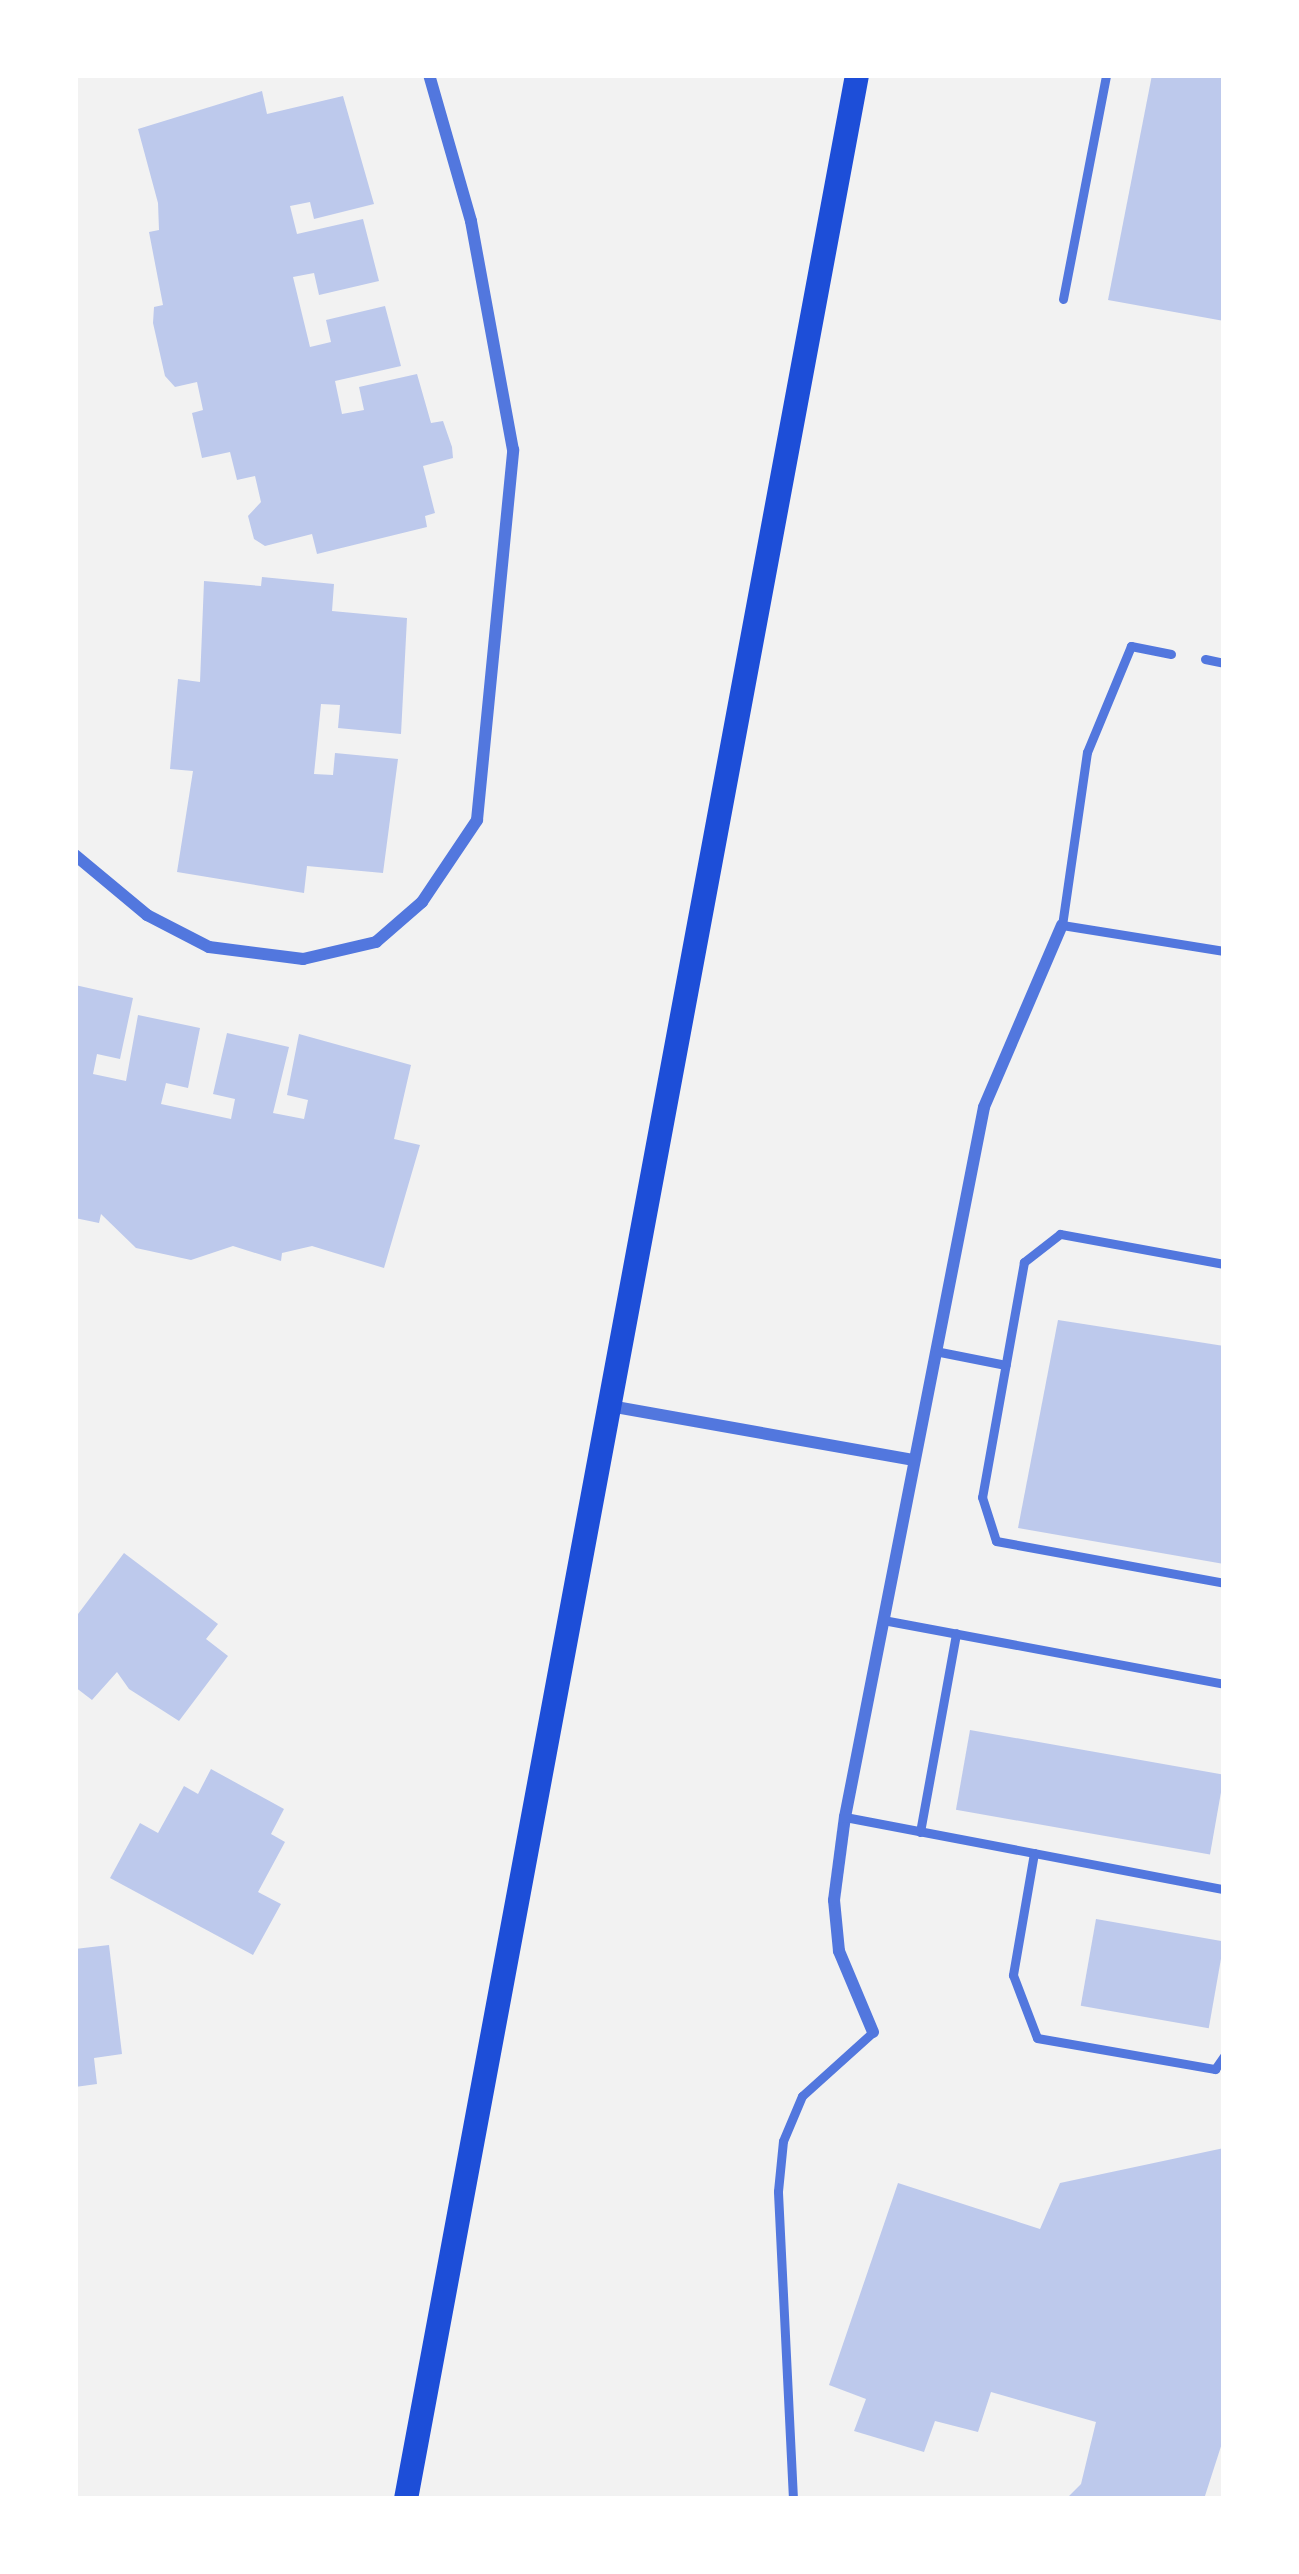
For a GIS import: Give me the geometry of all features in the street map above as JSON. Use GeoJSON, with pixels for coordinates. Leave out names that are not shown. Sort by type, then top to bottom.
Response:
{"type":"FeatureCollection","features":[{"type":"Feature","properties":{"kind":"main road"},"geometry":{"type":"LineString","coordinates":[[406,2499],[857,75]]}},
{"type":"Feature","properties":{"kind":"street"},"geometry":{"type":"LineString","coordinates":[[75,855],[147,915],[209,947],[303,959],[376,942],[422,902],[477,820],[513,450],[471,221],[429,75]]}},
{"type":"Feature","properties":{"kind":"street"},"geometry":{"type":"LineString","coordinates":[[873,2032],[838,1952],[833,1900],[845,1817],[984,1107],[1062,925]]}},
{"type":"Feature","properties":{"kind":"street"},"geometry":{"type":"LineString","coordinates":[[609,1406],[914,1460]]}},
{"type":"Feature","properties":{"kind":"lane"},"geometry":{"type":"LineString","coordinates":[[1064,299],[1106,75]]}},
{"type":"Feature","properties":{"kind":"lane"},"geometry":{"type":"LineString","coordinates":[[1171,654],[1131,646],[1087,752],[1062,925],[1224,951]]}},
{"type":"Feature","properties":{"kind":"lane"},"geometry":{"type":"LineString","coordinates":[[1205,659],[1224,663]]}},
{"type":"Feature","properties":{"kind":"lane"},"geometry":{"type":"LineString","coordinates":[[1224,1264],[1060,1234],[1024,1262],[982,1497],[996,1541],[1224,1583]]}},
{"type":"Feature","properties":{"kind":"lane"},"geometry":{"type":"LineString","coordinates":[[934,1351],[1006,1365]]}},
{"type":"Feature","properties":{"kind":"lane"},"geometry":{"type":"LineString","coordinates":[[883,1620],[1224,1684]]}},
{"type":"Feature","properties":{"kind":"lane"},"geometry":{"type":"LineString","coordinates":[[920,1832],[956,1633]]}},
{"type":"Feature","properties":{"kind":"lane"},"geometry":{"type":"LineString","coordinates":[[845,1817],[1224,1889]]}},
{"type":"Feature","properties":{"kind":"lane"},"geometry":{"type":"LineString","coordinates":[[1034,1853],[1013,1975],[1037,2038],[1215,2069],[1224,2056]]}},
{"type":"Feature","properties":{"kind":"lane"},"geometry":{"type":"LineString","coordinates":[[794,2499],[778,2191],[783,2141],[802,2096],[873,2032]]}},
{"type":"Feature","properties":{"kind":"building"},"geometry":{"type":"Polygon","coordinates":[[[1152,75],[1224,75],[1224,321],[1108,300],[1152,75]]]}},
{"type":"Feature","properties":{"kind":"building"},"geometry":{"type":"Polygon","coordinates":[[[262,91],[267,114],[343,96],[374,204],[314,219],[310,202],[290,206],[297,234],[363,219],[379,281],[319,295],[314,273],[293,277],[310,347],[331,342],[326,320],[385,306],[401,366],[335,381],[342,414],[364,410],[359,387],[417,374],[431,423],[443,421],[452,447],[453,458],[423,466],[435,513],[425,516],[427,527],[317,554],[312,534],[265,546],[254,539],[248,516],[261,502],[255,476],[237,480],[230,452],[202,458],[192,413],[203,410],[197,382],[175,387],[165,376],[153,323],[154,307],[163,305],[149,232],[159,230],[158,203],[138,129],[262,91]]]}},
{"type":"Feature","properties":{"kind":"building"},"geometry":{"type":"Polygon","coordinates":[[[262,577],[334,584],[332,611],[407,618],[401,734],[338,728],[340,705],[321,704],[314,774],[333,775],[335,753],[398,759],[383,873],[307,866],[304,893],[177,872],[193,771],[170,769],[178,679],[200,682],[204,581],[261,586],[262,577]]]}},
{"type":"Feature","properties":{"kind":"building"},"geometry":{"type":"Polygon","coordinates":[[[75,985],[133,998],[120,1059],[97,1054],[93,1074],[126,1081],[138,1015],[200,1028],[188,1088],[166,1083],[161,1104],[231,1119],[235,1099],[213,1094],[227,1033],[289,1047],[273,1113],[304,1119],[308,1100],[287,1095],[299,1034],[411,1065],[394,1139],[420,1145],[384,1268],[312,1246],[282,1253],[281,1261],[233,1246],[191,1260],[136,1248],[101,1214],[99,1223],[75,1218],[75,985]]]}},
{"type":"Feature","properties":{"kind":"building"},"geometry":{"type":"Polygon","coordinates":[[[1058,1320],[1224,1346],[1224,1564],[1018,1528],[1058,1320]]]}},
{"type":"Feature","properties":{"kind":"building"},"geometry":{"type":"Polygon","coordinates":[[[124,1553],[218,1624],[206,1639],[228,1656],[179,1721],[129,1689],[117,1672],[92,1700],[75,1687],[75,1618],[124,1553]]]}},
{"type":"Feature","properties":{"kind":"building"},"geometry":{"type":"Polygon","coordinates":[[[970,1730],[1224,1775],[1210,1855],[956,1810],[970,1730]]]}},
{"type":"Feature","properties":{"kind":"building"},"geometry":{"type":"Polygon","coordinates":[[[211,1769],[284,1809],[271,1834],[285,1842],[258,1892],[281,1904],[253,1955],[110,1878],[140,1823],[158,1833],[184,1786],[198,1794],[211,1769]]]}},
{"type":"Feature","properties":{"kind":"building"},"geometry":{"type":"Polygon","coordinates":[[[1096,1919],[1224,1942],[1209,2028],[1081,2006],[1096,1919]]]}},
{"type":"Feature","properties":{"kind":"building"},"geometry":{"type":"Polygon","coordinates":[[[109,1945],[122,2054],[94,2058],[97,2084],[75,2087],[75,1949],[109,1945]]]}},
{"type":"Feature","properties":{"kind":"building"},"geometry":{"type":"Polygon","coordinates":[[[1224,2148],[1224,2437],[1204,2499],[1066,2499],[1081,2484],[1096,2422],[991,2392],[978,2432],[935,2421],[924,2452],[854,2431],[866,2399],[829,2385],[898,2183],[1040,2229],[1060,2183],[1224,2148]]]}}]}
